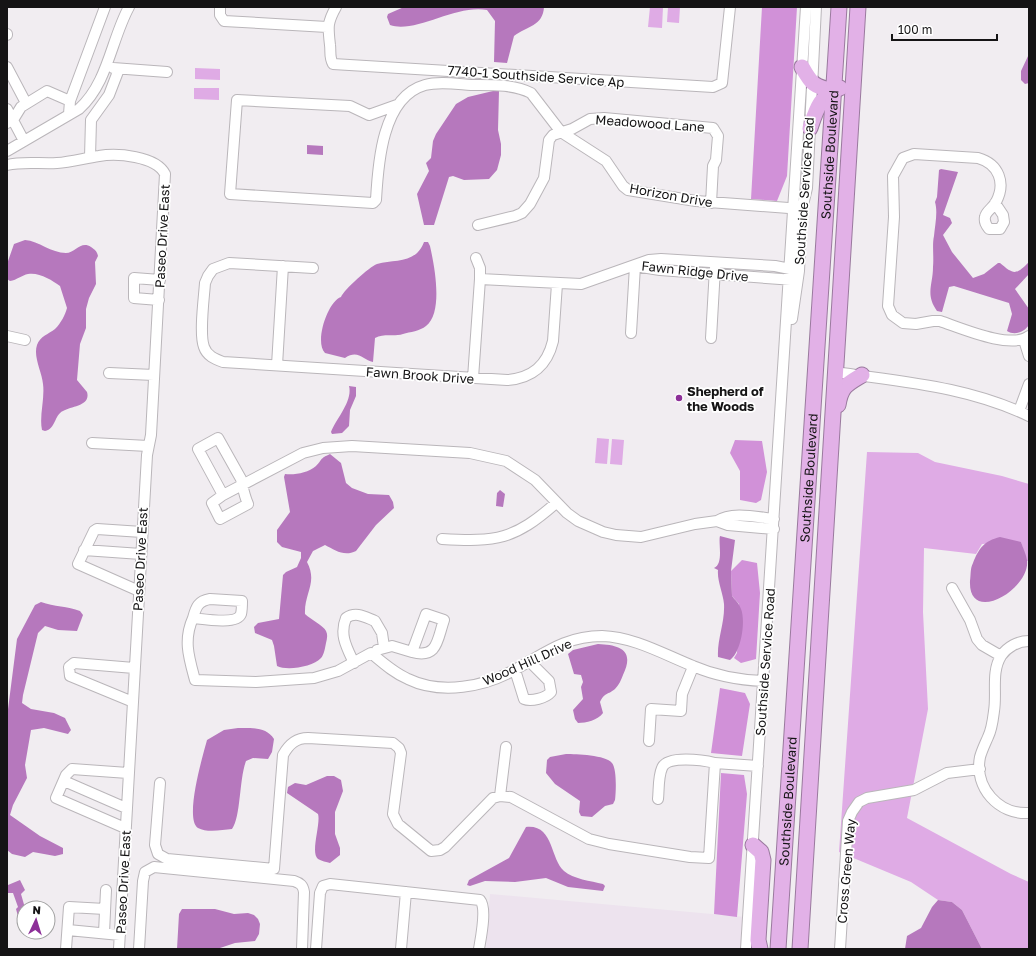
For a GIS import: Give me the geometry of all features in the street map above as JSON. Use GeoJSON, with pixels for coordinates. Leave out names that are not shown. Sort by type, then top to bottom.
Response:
{"type":"FeatureCollection","features":[{"type":"Feature","properties":{"kind":"highway","name":"Southside Boulevard"},"geometry":{"type":"LineString","coordinates":[[778,949],[839,7]]}},
{"type":"Feature","properties":{"kind":"highway","name":"Southside Boulevard"},"geometry":{"type":"LineString","coordinates":[[800,949],[858,7]]}},
{"type":"Feature","properties":{"kind":"highway"},"geometry":{"type":"LineString","coordinates":[[802,67],[811,83],[821,89],[834,90]]}},
{"type":"Feature","properties":{"kind":"highway"},"geometry":{"type":"LineString","coordinates":[[810,128],[817,105],[823,98],[834,90],[843,87],[853,78]]}},
{"type":"Feature","properties":{"kind":"highway"},"geometry":{"type":"LineString","coordinates":[[818,333],[822,358],[827,367],[835,372]]}},
{"type":"Feature","properties":{"kind":"highway"},"geometry":{"type":"LineString","coordinates":[[832,424],[837,411],[841,390],[848,383],[862,375]]}},
{"type":"Feature","properties":{"kind":"highway"},"geometry":{"type":"LineString","coordinates":[[753,845],[761,852],[763,860],[758,940],[760,949]]}},
{"type":"Feature","properties":{"kind":"street"},"geometry":{"type":"LineString","coordinates":[[69,114],[70,101],[105,7]]}},
{"type":"Feature","properties":{"kind":"street"},"geometry":{"type":"LineString","coordinates":[[7,151],[79,109],[90,99],[98,86],[119,29],[129,7]]}},
{"type":"Feature","properties":{"kind":"street"},"geometry":{"type":"LineString","coordinates":[[220,7],[220,15],[224,21],[327,27],[336,7]]}},
{"type":"Feature","properties":{"kind":"street","name":"7740-1 Southside Service Ap"},"geometry":{"type":"LineString","coordinates":[[327,27],[330,44],[329,58],[333,64],[713,87],[722,83],[730,7]]}},
{"type":"Feature","properties":{"kind":"street","name":"Southside Service Road"},"geometry":{"type":"LineString","coordinates":[[746,949],[784,374],[794,275],[802,67],[806,7]]}},
{"type":"Feature","properties":{"kind":"street","name":"Southside Service Road"},"geometry":{"type":"LineString","coordinates":[[797,209],[807,188],[811,83],[816,7]]}},
{"type":"Feature","properties":{"kind":"street"},"geometry":{"type":"LineString","coordinates":[[105,66],[119,69],[167,72]]}},
{"type":"Feature","properties":{"kind":"street"},"geometry":{"type":"LineString","coordinates":[[7,67],[26,104]]}},
{"type":"Feature","properties":{"kind":"street"},"geometry":{"type":"LineString","coordinates":[[7,164],[58,163],[90,157],[91,120],[109,95],[119,69]]}},
{"type":"Feature","properties":{"kind":"street","name":"Horizon Drive"},"geometry":{"type":"LineString","coordinates":[[397,105],[416,88],[427,84],[439,83],[499,86],[525,90],[531,93],[561,132],[606,161],[623,186],[628,190],[711,202],[797,209]]}},
{"type":"Feature","properties":{"kind":"street"},"geometry":{"type":"LineString","coordinates":[[10,122],[21,107],[48,91],[70,101]]}},
{"type":"Feature","properties":{"kind":"street"},"geometry":{"type":"LineString","coordinates":[[237,100],[350,106],[369,114],[397,105],[382,141],[376,200],[373,203],[230,194],[237,100]]}},
{"type":"Feature","properties":{"kind":"street"},"geometry":{"type":"LineString","coordinates":[[7,109],[10,122],[24,141]]}},
{"type":"Feature","properties":{"kind":"street","name":"Meadowood Lane"},"geometry":{"type":"LineString","coordinates":[[561,132],[572,129],[590,119],[604,118],[713,128],[718,136],[716,160],[713,166],[711,202]]}},
{"type":"Feature","properties":{"kind":"street"},"geometry":{"type":"LineString","coordinates":[[478,225],[522,213],[530,204],[542,183],[545,157],[549,140],[553,135],[561,132]]}},
{"type":"Feature","properties":{"kind":"street"},"geometry":{"type":"LineString","coordinates":[[995,203],[1000,187],[1000,178],[995,168],[985,160],[978,158],[914,154],[903,158],[893,176],[893,246],[888,306],[892,315],[903,323],[916,324],[933,320],[1003,340],[1018,341],[1026,338],[1029,356]]}},
{"type":"Feature","properties":{"kind":"street","name":"Paseo Drive East"},"geometry":{"type":"LineString","coordinates":[[90,157],[102,155],[126,156],[148,161],[163,169],[165,178],[151,435],[148,446],[142,532],[119,949]]}},
{"type":"Feature","properties":{"kind":"street"},"geometry":{"type":"LineString","coordinates":[[473,378],[480,279],[480,268],[476,258]]}},
{"type":"Feature","properties":{"kind":"street","name":"Fawn Ridge Drive"},"geometry":{"type":"LineString","coordinates":[[635,266],[649,260],[661,259],[716,262],[775,266],[794,275]]}},
{"type":"Feature","properties":{"kind":"street"},"geometry":{"type":"LineString","coordinates":[[711,338],[716,262]]}},
{"type":"Feature","properties":{"kind":"street","name":"Fawn Brook Drive"},"geometry":{"type":"LineString","coordinates":[[283,266],[229,263],[213,269],[205,283],[202,335],[204,347],[210,356],[223,362],[473,378],[517,379],[535,372],[548,358],[553,341],[557,284]]}},
{"type":"Feature","properties":{"kind":"street"},"geometry":{"type":"LineString","coordinates":[[277,365],[283,266],[313,268]]}},
{"type":"Feature","properties":{"kind":"street"},"geometry":{"type":"LineString","coordinates":[[480,279],[581,284],[635,266],[631,333]]}},
{"type":"Feature","properties":{"kind":"street","name":"Fawn Ridge Drive"},"geometry":{"type":"LineString","coordinates":[[635,266],[660,270],[715,274],[794,275]]}},
{"type":"Feature","properties":{"kind":"street"},"geometry":{"type":"LineString","coordinates":[[159,300],[134,298],[134,278],[160,280]]}},
{"type":"Feature","properties":{"kind":"street"},"geometry":{"type":"LineString","coordinates":[[7,336],[25,340]]}},
{"type":"Feature","properties":{"kind":"street"},"geometry":{"type":"LineString","coordinates":[[835,372],[889,378],[975,395],[1029,416]]}},
{"type":"Feature","properties":{"kind":"street"},"geometry":{"type":"LineString","coordinates":[[109,373],[154,375]]}},
{"type":"Feature","properties":{"kind":"street"},"geometry":{"type":"LineString","coordinates":[[1018,411],[1029,384]]}},
{"type":"Feature","properties":{"kind":"street"},"geometry":{"type":"LineString","coordinates":[[223,495],[198,449],[218,438],[241,479],[242,485],[248,504],[220,519],[212,503],[223,495],[242,485],[303,453],[322,448],[352,446],[470,453],[495,457],[526,472],[536,480],[556,503],[578,521],[603,532],[616,535],[641,537],[717,521],[724,516],[737,516],[774,524]]}},
{"type":"Feature","properties":{"kind":"street"},"geometry":{"type":"LineString","coordinates":[[92,443],[148,446]]}},
{"type":"Feature","properties":{"kind":"street"},"geometry":{"type":"LineString","coordinates":[[442,539],[481,541],[509,535],[533,522],[556,503]]}},
{"type":"Feature","properties":{"kind":"street"},"geometry":{"type":"LineString","coordinates":[[139,591],[78,564],[91,534],[97,529],[142,532]]}},
{"type":"Feature","properties":{"kind":"street"},"geometry":{"type":"LineString","coordinates":[[84,550],[141,554]]}},
{"type":"Feature","properties":{"kind":"street"},"geometry":{"type":"LineString","coordinates":[[952,588],[970,620],[977,639],[982,645],[1001,656]]}},
{"type":"Feature","properties":{"kind":"street"},"geometry":{"type":"LineString","coordinates":[[354,663],[346,647],[343,632],[346,618],[351,615],[360,615],[375,621],[382,633],[384,647]]}},
{"type":"Feature","properties":{"kind":"street"},"geometry":{"type":"LineString","coordinates":[[192,618],[186,650],[195,680],[256,682],[303,680],[326,676],[384,647],[398,646],[412,652]]}},
{"type":"Feature","properties":{"kind":"street","name":"Wood Hill Drive"},"geometry":{"type":"LineString","coordinates":[[371,653],[386,666],[409,680],[438,687],[480,684],[515,670],[549,649],[570,641],[604,636],[642,644],[693,667],[717,675],[763,681]]}},
{"type":"Feature","properties":{"kind":"street"},"geometry":{"type":"LineString","coordinates":[[1029,641],[1016,643],[1001,656],[996,666],[996,694],[993,720],[980,758],[982,781],[991,799],[1011,812],[1029,813]]}},
{"type":"Feature","properties":{"kind":"street"},"geometry":{"type":"LineString","coordinates":[[515,670],[524,699],[532,700],[549,695],[551,692],[549,681],[530,661]]}},
{"type":"Feature","properties":{"kind":"street"},"geometry":{"type":"LineString","coordinates":[[133,702],[70,676],[68,672],[69,667],[74,663],[134,668]]}},
{"type":"Feature","properties":{"kind":"street"},"geometry":{"type":"LineString","coordinates":[[650,741],[651,710],[680,711],[682,694],[693,667]]}},
{"type":"Feature","properties":{"kind":"street"},"geometry":{"type":"LineString","coordinates":[[160,783],[156,845],[158,854],[162,858],[274,870],[283,755],[292,743],[302,738],[385,742],[396,745],[401,753],[393,810],[395,820],[431,851],[440,850],[493,798],[500,796],[511,797],[589,839],[690,857],[709,858],[714,763]]}},
{"type":"Feature","properties":{"kind":"street"},"geometry":{"type":"LineString","coordinates":[[500,796],[506,747]]}},
{"type":"Feature","properties":{"kind":"street"},"geometry":{"type":"LineString","coordinates":[[658,799],[661,769],[665,764],[675,760],[758,766]]}},
{"type":"Feature","properties":{"kind":"street","name":"Cross Green Way"},"geometry":{"type":"LineString","coordinates":[[840,949],[848,821],[859,802],[874,796],[914,790],[947,773],[980,769]]}},
{"type":"Feature","properties":{"kind":"street"},"geometry":{"type":"LineString","coordinates":[[125,828],[56,798],[66,774],[72,770],[128,773]]}},
{"type":"Feature","properties":{"kind":"street"},"geometry":{"type":"LineString","coordinates":[[64,781],[126,808]]}},
{"type":"Feature","properties":{"kind":"street"},"geometry":{"type":"LineString","coordinates":[[140,949],[143,881],[145,872],[154,867],[294,881],[299,883],[304,888],[302,949]]}},
{"type":"Feature","properties":{"kind":"street"},"geometry":{"type":"LineString","coordinates":[[316,949],[320,893],[323,886],[330,884],[480,900],[483,903],[480,949]]}},
{"type":"Feature","properties":{"kind":"street"},"geometry":{"type":"LineString","coordinates":[[104,933],[106,890]]}},
{"type":"Feature","properties":{"kind":"street"},"geometry":{"type":"LineString","coordinates":[[402,949],[406,892]]}},
{"type":"Feature","properties":{"kind":"street"},"geometry":{"type":"LineString","coordinates":[[66,949],[69,907],[105,909]]}},
{"type":"Feature","properties":{"kind":"street"},"geometry":{"type":"LineString","coordinates":[[68,930],[120,934]]}},
{"type":"Feature","properties":{"kind":"shaded area"},"geometry":{"type":"Polygon","coordinates":[[[404,7],[544,7],[541,18],[534,25],[514,36],[507,63],[494,62],[495,21],[487,10],[475,9],[462,11],[411,26],[400,27],[390,25],[387,17],[388,14],[404,7]]]}},
{"type":"Feature","properties":{"kind":"shaded area"},"geometry":{"type":"Polygon","coordinates":[[[650,7],[663,7],[662,28],[648,27],[650,7]]]}},
{"type":"Feature","properties":{"kind":"shaded area"},"geometry":{"type":"Polygon","coordinates":[[[668,7],[680,7],[679,23],[667,22],[668,7]]]}},
{"type":"Feature","properties":{"kind":"shaded area"},"geometry":{"type":"Polygon","coordinates":[[[762,7],[797,7],[787,176],[777,201],[751,199],[762,7]]]}},
{"type":"Feature","properties":{"kind":"shaded area"},"geometry":{"type":"Polygon","coordinates":[[[1029,54],[1029,83],[1025,84],[1021,80],[1021,71],[1029,54]]]}},
{"type":"Feature","properties":{"kind":"shaded area"},"geometry":{"type":"Polygon","coordinates":[[[195,68],[220,69],[220,80],[195,79],[195,68]]]}},
{"type":"Feature","properties":{"kind":"shaded area"},"geometry":{"type":"Polygon","coordinates":[[[194,88],[219,88],[219,100],[194,99],[194,88]]]}},
{"type":"Feature","properties":{"kind":"shaded area"},"geometry":{"type":"Polygon","coordinates":[[[499,91],[498,130],[501,144],[501,155],[497,170],[489,179],[464,180],[453,176],[449,177],[434,225],[424,225],[417,194],[429,171],[426,163],[431,158],[433,141],[436,134],[456,104],[468,97],[499,91]]]}},
{"type":"Feature","properties":{"kind":"shaded area"},"geometry":{"type":"Polygon","coordinates":[[[307,145],[323,146],[323,155],[307,154],[307,145]]]}},
{"type":"Feature","properties":{"kind":"shaded area"},"geometry":{"type":"Polygon","coordinates":[[[941,169],[958,172],[943,215],[950,218],[952,223],[943,235],[952,252],[973,278],[984,274],[998,263],[1015,272],[1029,262],[1029,274],[1015,289],[1029,309],[1029,325],[1025,330],[1016,333],[1007,331],[1012,314],[1009,303],[954,286],[949,287],[942,312],[937,311],[933,305],[930,289],[933,273],[933,243],[936,214],[935,202],[937,197],[939,170],[941,169]]]}},
{"type":"Feature","properties":{"kind":"shaded area"},"geometry":{"type":"Polygon","coordinates":[[[25,240],[35,242],[55,251],[66,253],[81,246],[87,245],[96,251],[98,256],[95,262],[96,284],[89,298],[86,309],[86,328],[80,344],[77,380],[87,392],[87,397],[84,403],[60,413],[51,428],[45,431],[42,430],[41,425],[43,384],[36,350],[40,339],[55,329],[64,316],[67,308],[60,286],[45,277],[32,274],[10,281],[7,279],[7,264],[14,244],[25,240]]]}},
{"type":"Feature","properties":{"kind":"shaded area"},"geometry":{"type":"Polygon","coordinates":[[[424,242],[428,242],[430,246],[434,264],[436,288],[435,310],[432,319],[426,326],[424,328],[400,335],[375,338],[373,362],[357,355],[345,358],[325,353],[322,348],[321,340],[324,322],[331,306],[336,300],[341,297],[347,289],[368,269],[377,264],[410,257],[416,254],[424,242]]]}},
{"type":"Feature","properties":{"kind":"shaded area"},"geometry":{"type":"Polygon","coordinates":[[[349,386],[356,387],[356,396],[350,410],[349,426],[342,433],[332,434],[331,432],[333,427],[349,398],[349,386]]]}},
{"type":"Feature","properties":{"kind":"shaded area"},"geometry":{"type":"Polygon","coordinates":[[[597,438],[609,439],[607,464],[595,463],[597,438]]]}},
{"type":"Feature","properties":{"kind":"shaded area"},"geometry":{"type":"Polygon","coordinates":[[[612,439],[624,440],[622,465],[610,464],[612,439]]]}},
{"type":"Feature","properties":{"kind":"shaded area"},"geometry":{"type":"Polygon","coordinates":[[[735,440],[762,441],[767,472],[761,500],[756,503],[740,500],[740,471],[730,453],[735,440]]]}},
{"type":"Feature","properties":{"kind":"shaded area"},"geometry":{"type":"Polygon","coordinates":[[[867,452],[918,453],[935,462],[1002,476],[1029,484],[1029,561],[1027,561],[1021,542],[982,544],[976,554],[924,548],[923,612],[928,709],[907,818],[1011,874],[1029,882],[1029,949],[982,949],[962,910],[952,902],[938,900],[911,882],[839,852],[867,452]]]}},
{"type":"Feature","properties":{"kind":"shaded area"},"geometry":{"type":"Polygon","coordinates":[[[330,454],[341,463],[346,483],[352,488],[368,494],[389,495],[393,502],[394,508],[376,525],[356,551],[352,553],[344,553],[336,551],[325,545],[313,551],[307,562],[310,569],[311,582],[306,600],[305,614],[323,627],[326,631],[327,637],[323,655],[317,661],[306,666],[293,668],[281,667],[277,666],[272,640],[255,633],[254,627],[258,623],[279,619],[283,575],[297,567],[301,558],[301,552],[282,547],[277,542],[277,530],[290,512],[284,477],[285,474],[297,474],[309,470],[330,454]]]}},
{"type":"Feature","properties":{"kind":"shaded area"},"geometry":{"type":"Polygon","coordinates":[[[500,490],[505,494],[503,507],[496,506],[497,493],[500,490]]]}},
{"type":"Feature","properties":{"kind":"shaded area"},"geometry":{"type":"Polygon","coordinates":[[[720,536],[735,540],[731,571],[732,596],[741,609],[743,621],[740,644],[734,656],[730,660],[718,657],[724,604],[718,578],[718,570],[714,568],[717,566],[720,558],[720,536]]]}},
{"type":"Feature","properties":{"kind":"shaded area"},"geometry":{"type":"Polygon","coordinates":[[[1000,537],[1021,542],[1027,560],[1026,571],[1020,582],[1010,591],[999,598],[988,602],[979,601],[972,594],[970,581],[972,565],[980,549],[986,543],[1000,537]]]}},
{"type":"Feature","properties":{"kind":"shaded area"},"geometry":{"type":"Polygon","coordinates":[[[742,560],[757,563],[760,593],[756,659],[741,663],[734,658],[737,653],[739,604],[732,596],[731,571],[742,560]]]}},
{"type":"Feature","properties":{"kind":"shaded area"},"geometry":{"type":"Polygon","coordinates":[[[41,602],[75,609],[80,611],[83,615],[77,631],[58,630],[45,626],[38,633],[23,695],[22,703],[31,709],[54,713],[65,718],[71,730],[68,734],[44,728],[31,730],[25,765],[27,778],[13,805],[10,815],[40,836],[63,848],[63,854],[55,856],[33,852],[25,857],[12,854],[7,850],[7,717],[17,639],[35,605],[41,602]]]}},
{"type":"Feature","properties":{"kind":"shaded area"},"geometry":{"type":"Polygon","coordinates":[[[598,644],[613,646],[623,650],[626,654],[626,667],[618,686],[613,691],[605,695],[600,702],[603,713],[592,721],[578,723],[575,719],[573,710],[583,699],[581,687],[583,682],[581,675],[574,674],[568,654],[573,650],[598,644]]]}},
{"type":"Feature","properties":{"kind":"shaded area"},"geometry":{"type":"Polygon","coordinates":[[[720,688],[745,693],[750,704],[742,756],[711,753],[720,688]]]}},
{"type":"Feature","properties":{"kind":"shaded area"},"geometry":{"type":"Polygon","coordinates":[[[238,728],[258,729],[267,732],[274,739],[272,752],[268,759],[253,758],[246,761],[242,778],[239,807],[232,829],[215,831],[202,830],[198,828],[194,822],[193,813],[196,786],[207,740],[224,730],[238,728]]]}},
{"type":"Feature","properties":{"kind":"shaded area"},"geometry":{"type":"Polygon","coordinates":[[[566,754],[604,758],[612,763],[615,770],[616,781],[615,800],[613,804],[605,806],[592,817],[581,816],[579,812],[580,801],[555,784],[546,773],[547,760],[550,757],[566,754]]]}},
{"type":"Feature","properties":{"kind":"shaded area"},"geometry":{"type":"Polygon","coordinates":[[[721,773],[744,775],[747,794],[737,917],[714,914],[721,773]]]}},
{"type":"Feature","properties":{"kind":"shaded area"},"geometry":{"type":"Polygon","coordinates":[[[327,776],[334,776],[341,780],[343,791],[335,812],[335,834],[340,848],[340,855],[330,863],[319,860],[316,856],[315,845],[319,819],[318,814],[287,793],[288,787],[295,783],[306,785],[327,776]]]}},
{"type":"Feature","properties":{"kind":"shaded area"},"geometry":{"type":"Polygon","coordinates":[[[526,827],[535,828],[542,831],[547,836],[559,866],[564,871],[577,878],[603,884],[605,886],[603,891],[568,887],[546,878],[515,882],[485,881],[470,886],[467,885],[469,880],[509,858],[526,827]]]}},
{"type":"Feature","properties":{"kind":"shaded area"},"geometry":{"type":"Polygon","coordinates":[[[20,880],[25,890],[21,894],[23,900],[16,900],[16,901],[13,893],[8,893],[8,885],[20,880]]]}},
{"type":"Feature","properties":{"kind":"shaded area"},"geometry":{"type":"Polygon","coordinates":[[[490,894],[745,917],[742,949],[486,949],[490,894]]]}},
{"type":"Feature","properties":{"kind":"shaded area"},"geometry":{"type":"Polygon","coordinates":[[[938,900],[952,902],[962,910],[982,949],[905,949],[907,936],[921,928],[932,907],[938,900]]]}},
{"type":"Feature","properties":{"kind":"shaded area"},"geometry":{"type":"Polygon","coordinates":[[[182,909],[215,909],[234,914],[248,913],[254,915],[258,919],[260,924],[259,934],[255,941],[235,943],[217,949],[177,949],[179,914],[182,909]]]}},
{"type":"Feature","properties":{"kind":"place","name":"Shepherd of the Woods"},"geometry":{"type":"Point","coordinates":[679,398]}}]}
